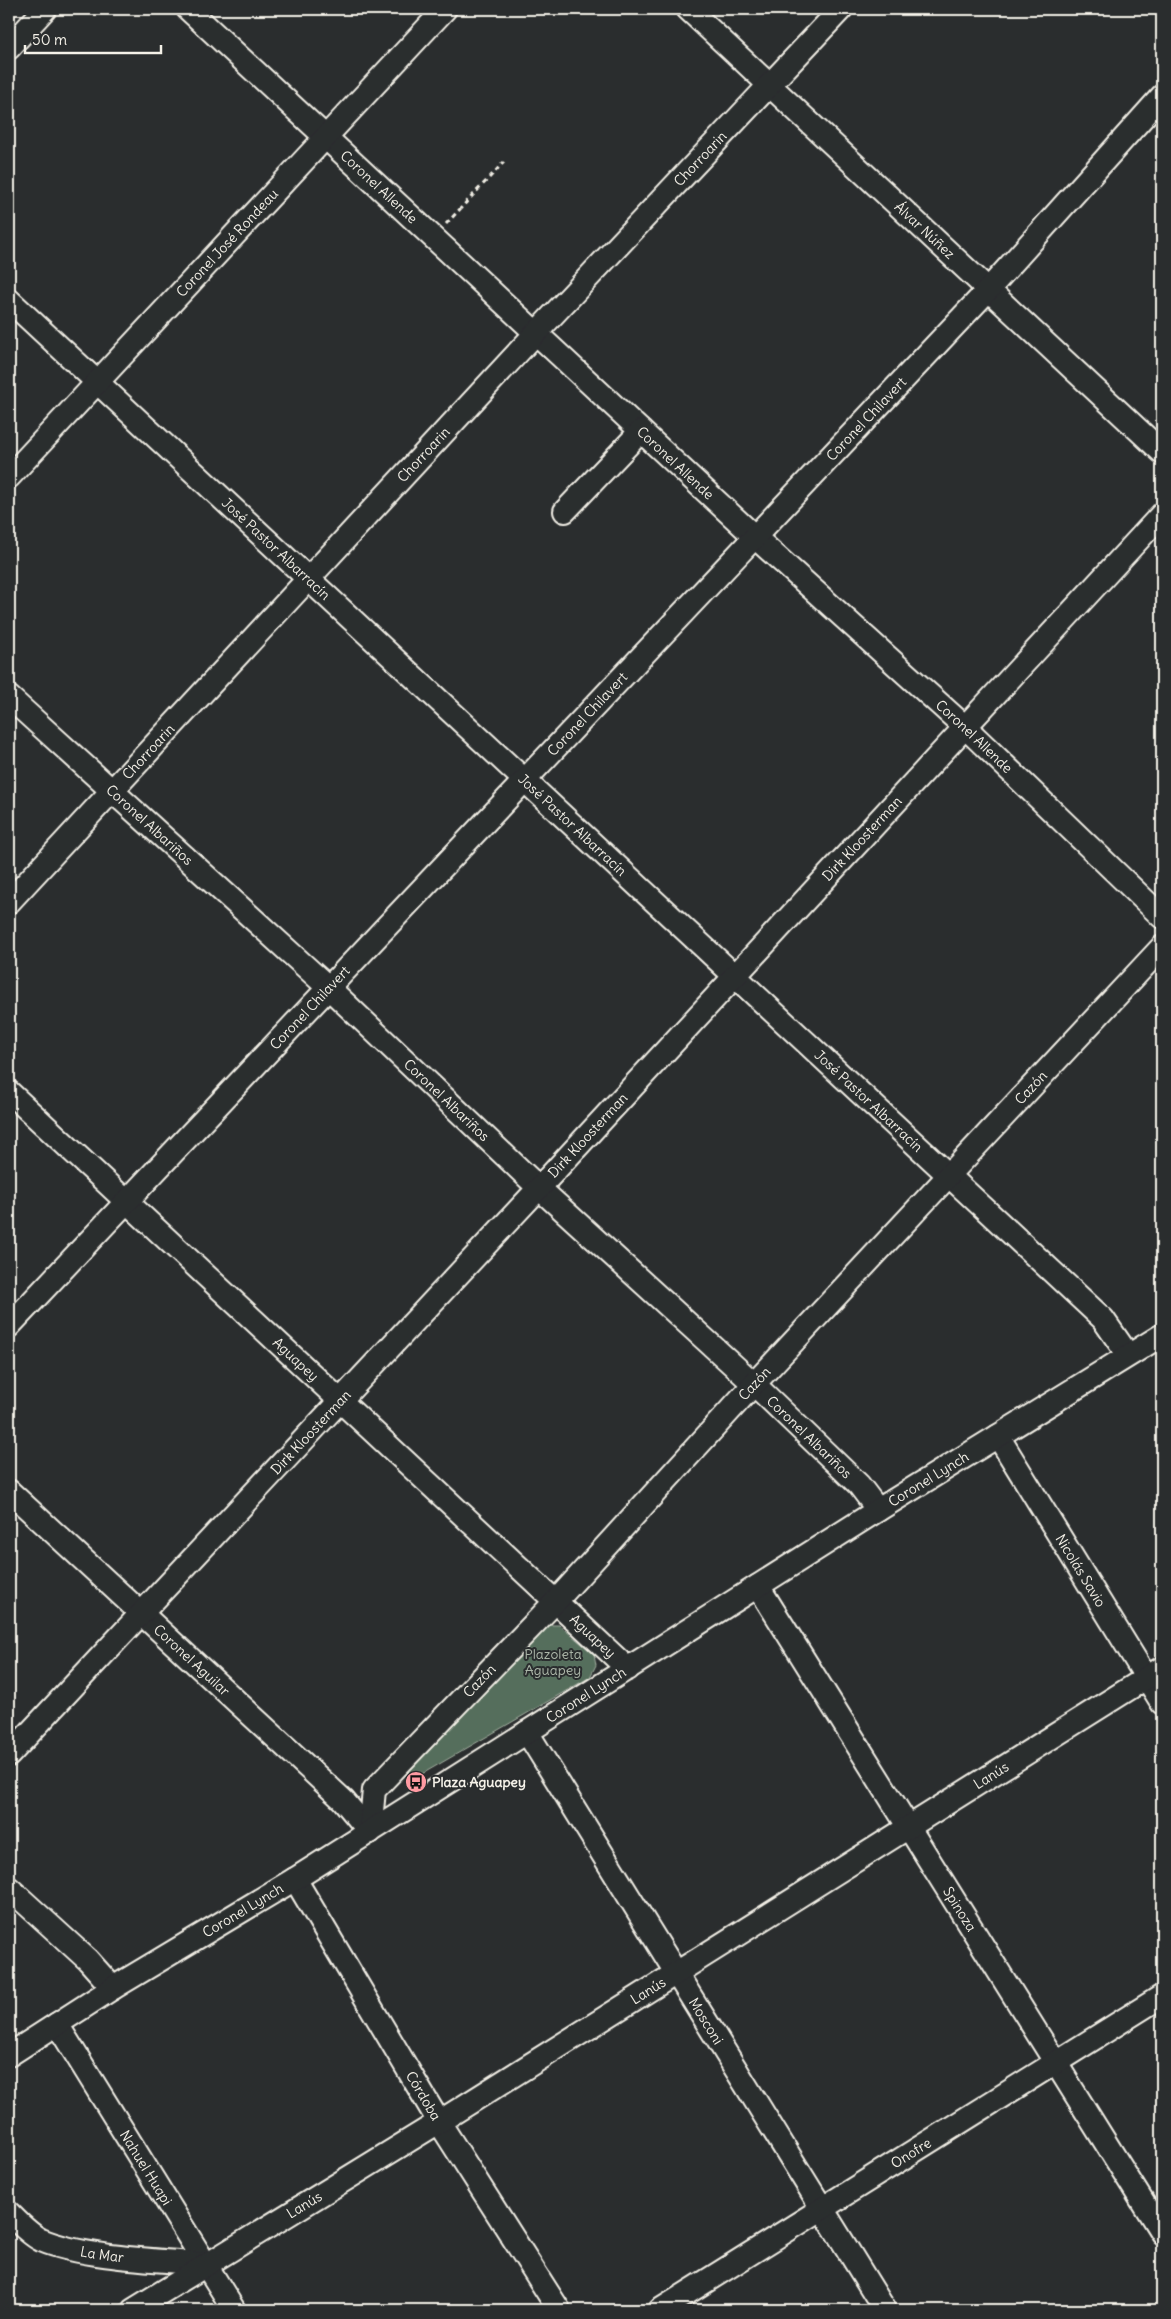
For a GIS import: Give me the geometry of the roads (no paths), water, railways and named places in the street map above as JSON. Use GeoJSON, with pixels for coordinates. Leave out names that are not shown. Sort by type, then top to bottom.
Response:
{"type":"FeatureCollection","features":[{"type":"Feature","properties":{"kind":"street"},"geometry":{"type":"LineString","coordinates":[[9,48],[45,9]]}},
{"type":"Feature","properties":{"kind":"street","name":"Coronel Allende"},"geometry":{"type":"LineString","coordinates":[[188,9],[756,538],[966,728],[1162,917]]}},
{"type":"Feature","properties":{"kind":"street","name":"Coronel José Rondeau"},"geometry":{"type":"LineString","coordinates":[[9,477],[445,9]]}},
{"type":"Feature","properties":{"kind":"street","name":"Álvar Núñez"},"geometry":{"type":"LineString","coordinates":[[688,9],[1162,452]]}},
{"type":"Feature","properties":{"kind":"street","name":"Chorroarin"},"geometry":{"type":"LineString","coordinates":[[9,902],[110,790],[841,9]]}},
{"type":"Feature","properties":{"kind":"street","name":"Coronel Chilavert"},"geometry":{"type":"LineString","coordinates":[[9,1326],[330,989],[525,779],[756,538],[988,290],[1162,96]]}},
{"type":"Feature","properties":{"kind":"street","name":"José Pastor Albarracín"},"geometry":{"type":"LineString","coordinates":[[9,300],[1103,1319],[1128,1355]]}},
{"type":"Feature","properties":{"kind":"street"},"geometry":{"type":"LineString","coordinates":[[565,511],[641,431]]}},
{"type":"Feature","properties":{"kind":"street","name":"Dirk Kloosterman"},"geometry":{"type":"LineString","coordinates":[[9,1755],[339,1399],[539,1188],[1162,514]]}},
{"type":"Feature","properties":{"kind":"street","name":"Coronel Albariños"},"geometry":{"type":"LineString","coordinates":[[9,697],[330,989],[539,1188],[754,1384],[859,1485],[878,1510]]}},
{"type":"Feature","properties":{"kind":"street","name":"Cazón"},"geometry":{"type":"LineString","coordinates":[[370,1832],[374,1790],[556,1601],[754,1384],[1162,947]]}},
{"type":"Feature","properties":{"kind":"street","name":"Aguapey"},"geometry":{"type":"LineString","coordinates":[[9,1092],[628,1669]]}},
{"type":"Feature","properties":{"kind":"street","name":"Coronel Lynch"},"geometry":{"type":"LineString","coordinates":[[9,2055],[113,1988],[295,1879],[878,1510],[1162,1335]]}},
{"type":"Feature","properties":{"kind":"street","name":"Nicolás Savio"},"geometry":{"type":"LineString","coordinates":[[998,1436],[1154,1673],[1162,1703]]}},
{"type":"Feature","properties":{"kind":"street","name":"Coronel Aguilar"},"geometry":{"type":"LineString","coordinates":[[9,1491],[343,1800],[370,1832]]}},
{"type":"Feature","properties":{"kind":"street","name":"Spinoza"},"geometry":{"type":"LineString","coordinates":[[758,1586],[1162,2233]]}},
{"type":"Feature","properties":{"kind":"street","name":"Lanús"},"geometry":{"type":"LineString","coordinates":[[133,2310],[439,2122],[1154,1673]]}},
{"type":"Feature","properties":{"kind":"street","name":"Mosconi"},"geometry":{"type":"LineString","coordinates":[[527,1732],[675,1974],[885,2310]]}},
{"type":"Feature","properties":{"kind":"street","name":"Córdoba"},"geometry":{"type":"LineString","coordinates":[[295,1879],[439,2122],[559,2310]]}},
{"type":"Feature","properties":{"kind":"street"},"geometry":{"type":"LineString","coordinates":[[9,1888],[88,1960],[113,1988]]}},
{"type":"Feature","properties":{"kind":"street","name":"Onofre"},"geometry":{"type":"LineString","coordinates":[[660,2310],[1162,1996]]}},
{"type":"Feature","properties":{"kind":"street","name":"Nahuel Huapi"},"geometry":{"type":"LineString","coordinates":[[56,2024],[234,2310]]}},
{"type":"Feature","properties":{"kind":"street","name":"La Mar"},"geometry":{"type":"LineString","coordinates":[[9,2212],[23,2227],[40,2239],[64,2248],[206,2264]]}},
{"type":"Feature","properties":{"kind":"place","name":"Plaza Aguapey"},"geometry":{"type":"Point","coordinates":[416,1782]}},
{"type":"Feature","properties":{"kind":"park label","name":"Plazoleta Aguapey"},"geometry":{"type":"Point","coordinates":[553,1662]}}]}
